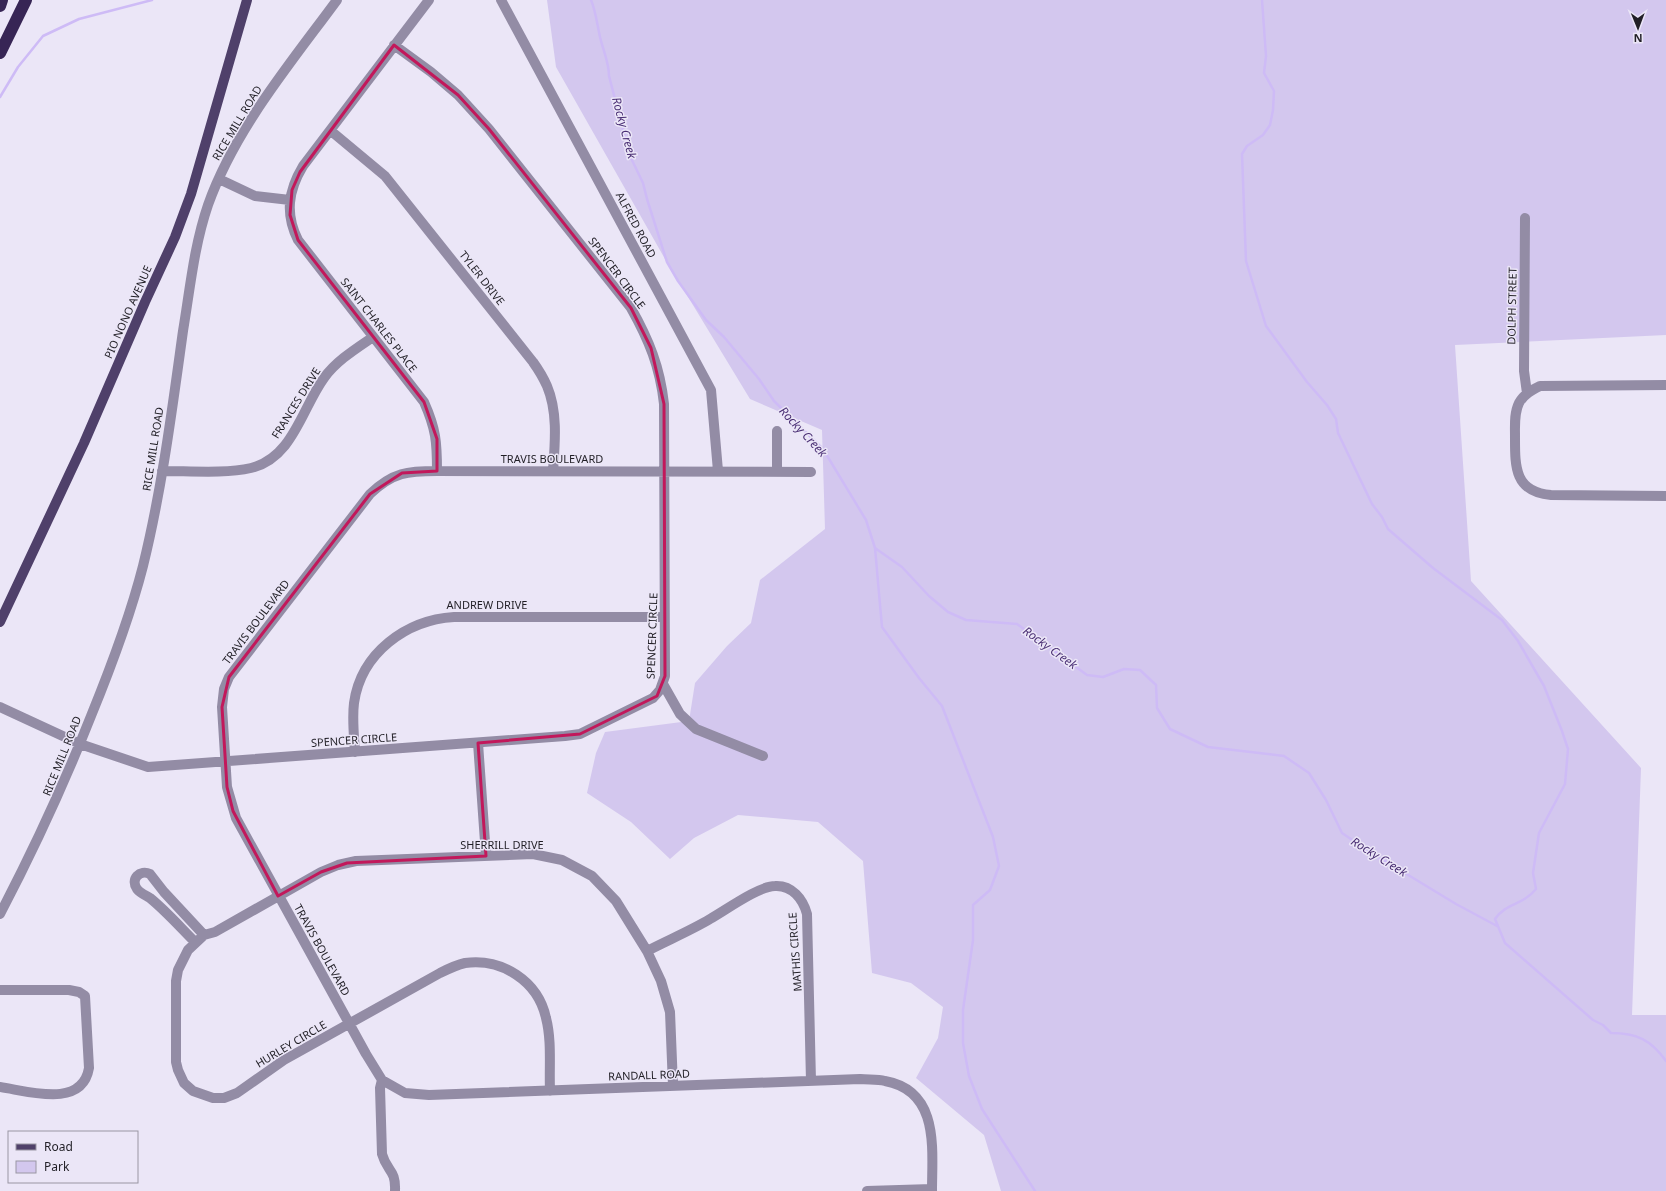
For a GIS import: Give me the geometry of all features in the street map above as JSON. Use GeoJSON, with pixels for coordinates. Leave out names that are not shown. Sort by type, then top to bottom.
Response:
{"type":"FeatureCollection","features":[{"type":"Feature","properties":{"kind":"highway"},"geometry":{"type":"LineString","coordinates":[[0,6],[2,0]]}},
{"type":"Feature","properties":{"kind":"highway"},"geometry":{"type":"LineString","coordinates":[[0,53],[26,0]]}},
{"type":"Feature","properties":{"kind":"main road","name":"PIO NONO AVENUE"},"geometry":{"type":"LineString","coordinates":[[0,622],[81,449],[175,237],[193,187],[247,0]]}},
{"type":"Feature","properties":{"kind":"street","name":"RICE MILL ROAD"},"geometry":{"type":"LineString","coordinates":[[0,914],[50,815],[102,688],[134,600],[155,512],[199,237],[219,179],[234,147],[253,116],[337,0]]}},
{"type":"Feature","properties":{"kind":"street","name":"SAINT CHARLES PLACE"},"geometry":{"type":"LineString","coordinates":[[429,0],[300,172],[290,200],[290,215],[298,240],[424,402],[432,419],[437,439],[437,471]]}},
{"type":"Feature","properties":{"kind":"street","name":"ALFRED ROAD"},"geometry":{"type":"LineString","coordinates":[[501,0],[711,390],[718,471]]}},
{"type":"Feature","properties":{"kind":"street","name":"SPENCER CIRCLE"},"geometry":{"type":"LineString","coordinates":[[0,707],[80,744],[148,767],[478,743],[580,734],[656,696],[663,684],[665,676],[664,404],[662,387],[647,338],[631,308],[489,129],[458,95],[431,72],[394,45]]}},
{"type":"Feature","properties":{"kind":"street","name":"TYLER DRIVE"},"geometry":{"type":"LineString","coordinates":[[330,131],[389,180],[533,362],[547,386],[552,404],[555,426],[553,471]]}},
{"type":"Feature","properties":{"kind":"street"},"geometry":{"type":"LineString","coordinates":[[219,179],[255,196],[290,200]]}},
{"type":"Feature","properties":{"kind":"street","name":"DOLPH STREET"},"geometry":{"type":"LineString","coordinates":[[1525,218],[1524,371],[1527,394]]}},
{"type":"Feature","properties":{"kind":"street","name":"FRANCES DRIVE"},"geometry":{"type":"LineString","coordinates":[[162,471],[234,470],[252,468],[270,458],[282,449],[292,435],[324,377],[334,367],[373,336]]}},
{"type":"Feature","properties":{"kind":"street"},"geometry":{"type":"LineString","coordinates":[[1666,385],[1540,386],[1522,398],[1517,411],[1516,458],[1520,479],[1528,488],[1538,493],[1551,495],[1666,496]]}},
{"type":"Feature","properties":{"kind":"street"},"geometry":{"type":"LineString","coordinates":[[777,431],[777,472]]}},
{"type":"Feature","properties":{"kind":"street","name":"TRAVIS BOULEVARD"},"geometry":{"type":"LineString","coordinates":[[382,1080],[278,896],[236,818],[227,787],[222,698],[224,689],[233,670],[370,494],[384,482],[402,473],[437,471],[810,472]]}},
{"type":"Feature","properties":{"kind":"street","name":"ANDREW DRIVE"},"geometry":{"type":"LineString","coordinates":[[355,752],[354,702],[364,673],[380,650],[398,634],[412,626],[433,619],[454,616],[664,617]]}},
{"type":"Feature","properties":{"kind":"street"},"geometry":{"type":"LineString","coordinates":[[663,684],[680,714],[696,729],[705,734],[763,756]]}},
{"type":"Feature","properties":{"kind":"street"},"geometry":{"type":"LineString","coordinates":[[478,743],[486,856]]}},
{"type":"Feature","properties":{"kind":"street","name":"SHERRILL DRIVE"},"geometry":{"type":"LineString","coordinates":[[278,896],[321,872],[347,863],[486,856],[540,855],[554,857],[578,867],[592,876],[608,891],[647,951],[661,981],[670,1012],[673,1086]]}},
{"type":"Feature","properties":{"kind":"street"},"geometry":{"type":"LineString","coordinates":[[195,942],[149,897],[138,890],[135,880],[138,874],[147,872],[150,874],[164,892],[204,935]]}},
{"type":"Feature","properties":{"kind":"street","name":"MATHIS CIRCLE"},"geometry":{"type":"LineString","coordinates":[[647,951],[766,888],[779,886],[792,890],[804,905],[807,914],[811,1081]]}},
{"type":"Feature","properties":{"kind":"street","name":"HURLEY CIRCLE"},"geometry":{"type":"LineString","coordinates":[[278,896],[215,932],[204,935],[195,942],[182,959],[178,970],[176,1062],[184,1083],[199,1094],[218,1098],[238,1093],[284,1060],[349,1023],[456,966],[477,963],[507,968],[531,987],[544,1010],[548,1027],[550,1091]]}},
{"type":"Feature","properties":{"kind":"street"},"geometry":{"type":"LineString","coordinates":[[0,990],[70,990],[79,992],[85,996],[89,1068],[88,1077],[82,1084],[67,1094],[38,1092],[0,1086]]}},
{"type":"Feature","properties":{"kind":"street"},"geometry":{"type":"LineString","coordinates":[[382,1080],[380,1088],[382,1154],[386,1164],[395,1176],[395,1191]]}},
{"type":"Feature","properties":{"kind":"street","name":"RANDALL ROAD"},"geometry":{"type":"LineString","coordinates":[[382,1080],[397,1090],[415,1095],[811,1081],[884,1080],[904,1088],[915,1097],[926,1110],[931,1128],[932,1190]]}},
{"type":"Feature","properties":{"kind":"street"},"geometry":{"type":"LineString","coordinates":[[867,1191],[932,1190]]}},
{"type":"Feature","properties":{"kind":"highlighted area"},"geometry":{"type":"Polygon","coordinates":[[[394,45],[458,95],[489,129],[631,308],[651,348],[664,404],[665,676],[657,696],[580,734],[478,743],[486,856],[347,863],[321,872],[278,896],[233,811],[227,787],[222,707],[229,677],[370,494],[402,473],[437,471],[437,439],[424,402],[298,240],[290,215],[292,190],[300,172],[394,45]]]}},
{"type":"Feature","properties":{"kind":"green space"},"geometry":{"type":"Polygon","coordinates":[[[547,0],[1666,0],[1666,335],[1455,345],[1471,581],[1641,768],[1632,1015],[1666,1015],[1666,1191],[1001,1191],[984,1135],[916,1078],[938,1038],[943,1007],[911,983],[872,973],[863,861],[818,822],[738,815],[694,838],[670,859],[631,822],[587,793],[596,753],[605,732],[689,721],[695,683],[727,646],[751,623],[760,580],[825,529],[822,430],[750,399],[665,259],[556,67],[547,0]]]}},
{"type":"Feature","properties":{"kind":"waterway"},"geometry":{"type":"LineString","coordinates":[[0,97],[18,67],[43,36],[79,19],[152,0]]}},
{"type":"Feature","properties":{"kind":"waterway"},"geometry":{"type":"LineString","coordinates":[[591,0],[630,156],[643,183],[667,262],[678,281],[706,320],[724,337],[759,379],[774,401],[823,449],[866,520],[875,548],[882,627],[919,678],[942,706],[993,837],[999,866],[990,890],[973,905],[973,940],[963,1010],[963,1043],[969,1076],[982,1109],[1035,1191]]}},
{"type":"Feature","properties":{"kind":"waterway"},"geometry":{"type":"LineString","coordinates":[[1262,0],[1266,56],[1264,73],[1274,91],[1273,110],[1270,125],[1263,135],[1247,146],[1242,154],[1246,261],[1266,326],[1307,382],[1327,405],[1336,419],[1338,433],[1372,504],[1382,517],[1388,529],[1433,568],[1502,620],[1518,641],[1544,686],[1562,731],[1568,749],[1565,784],[1539,833],[1533,873],[1536,889],[1525,898],[1504,910],[1495,919],[1505,943],[1593,1020],[1603,1025],[1611,1033],[1628,1034],[1643,1039],[1655,1048],[1666,1061]]}},
{"type":"Feature","properties":{"kind":"waterway","name":"Rocky Creek"},"geometry":{"type":"LineString","coordinates":[[875,548],[902,567],[929,596],[948,612],[966,620],[1017,624],[1087,675],[1103,677],[1124,669],[1140,670],[1156,685],[1157,708],[1170,729],[1208,747],[1284,756],[1309,773],[1326,800],[1342,833],[1367,850],[1456,904],[1497,926]]}}]}
